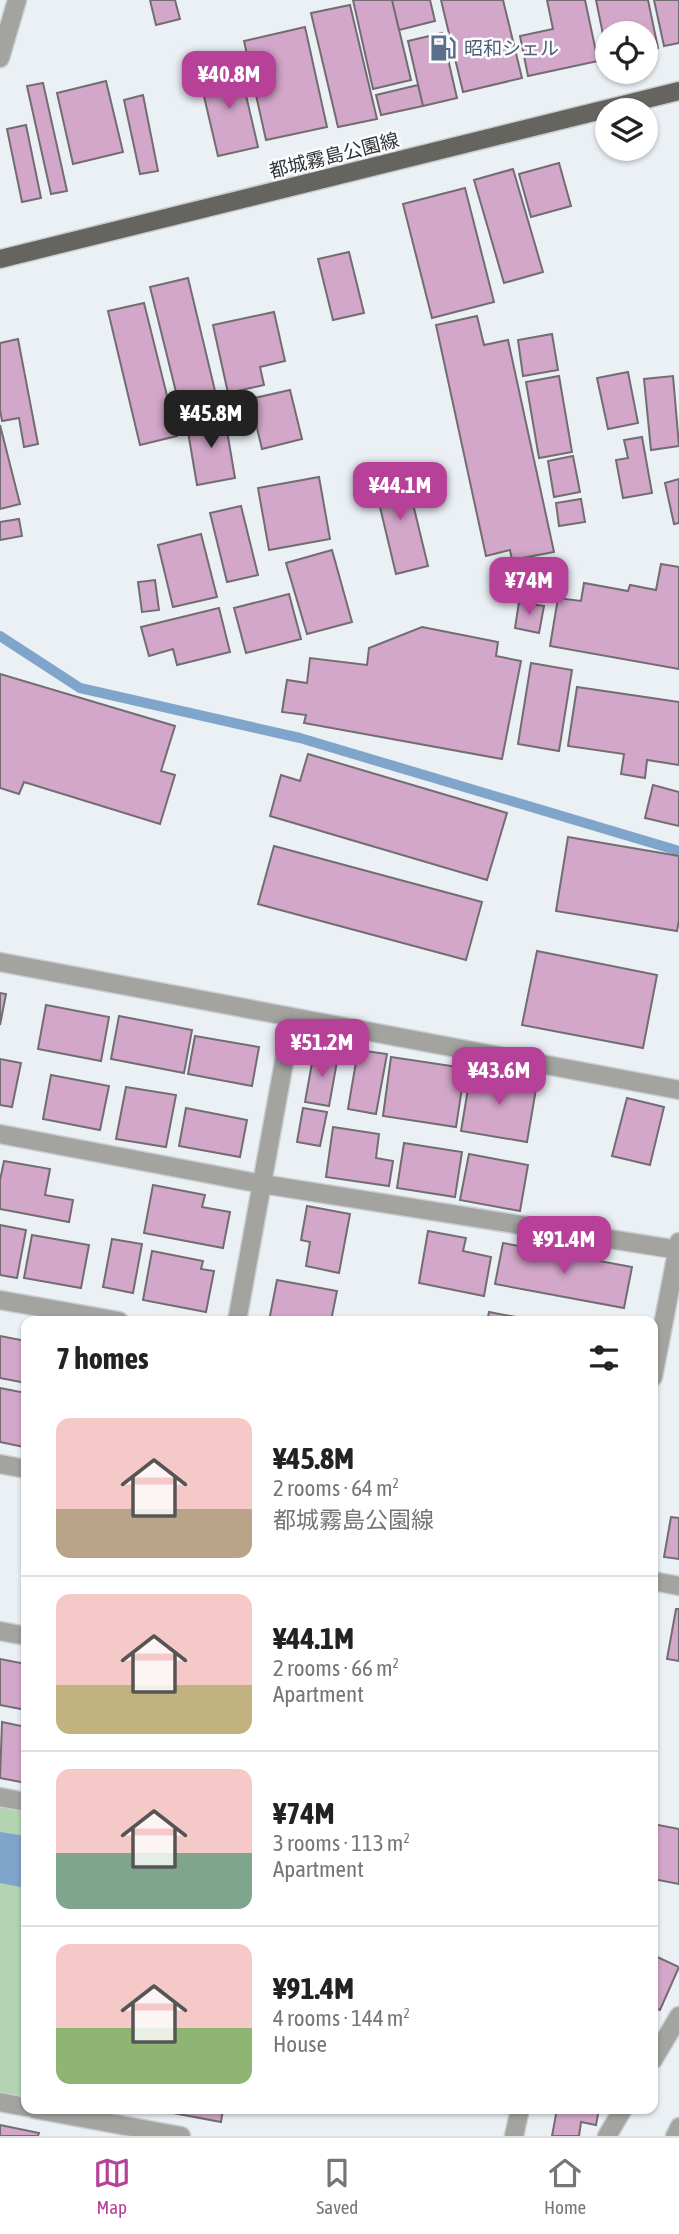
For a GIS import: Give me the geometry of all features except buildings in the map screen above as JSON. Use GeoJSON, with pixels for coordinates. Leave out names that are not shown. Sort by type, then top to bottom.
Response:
{"type":"FeatureCollection","features":[{"type":"Feature","properties":{"kind":"main road","name":"都城霧島公園線"},"geometry":{"type":"LineString","coordinates":[[0,259],[679,91]]}},
{"type":"Feature","properties":{"kind":"street"},"geometry":{"type":"LineString","coordinates":[[0,58],[17,0]]}},
{"type":"Feature","properties":{"kind":"street"},"geometry":{"type":"LineString","coordinates":[[0,962],[679,1090]]}},
{"type":"Feature","properties":{"kind":"street"},"geometry":{"type":"LineString","coordinates":[[238,1316],[292,1018]]}},
{"type":"Feature","properties":{"kind":"street"},"geometry":{"type":"LineString","coordinates":[[0,1134],[262,1184],[679,1248],[658,1352]]}},
{"type":"Feature","properties":{"kind":"street"},"geometry":{"type":"LineString","coordinates":[[0,1300],[91,1316]]}},
{"type":"Feature","properties":{"kind":"street"},"geometry":{"type":"LineString","coordinates":[[0,1464],[21,1468]]}},
{"type":"Feature","properties":{"kind":"street"},"geometry":{"type":"LineString","coordinates":[[658,1582],[679,1586]]}},
{"type":"Feature","properties":{"kind":"street"},"geometry":{"type":"LineString","coordinates":[[0,1631],[21,1635]]}},
{"type":"Feature","properties":{"kind":"street"},"geometry":{"type":"LineString","coordinates":[[0,1797],[21,1801]]}},
{"type":"Feature","properties":{"kind":"street"},"geometry":{"type":"LineString","coordinates":[[658,2052],[679,2016]]}},
{"type":"Feature","properties":{"kind":"street"},"geometry":{"type":"LineString","coordinates":[[0,2102],[21,2106]]}},
{"type":"Feature","properties":{"kind":"street"},"geometry":{"type":"LineString","coordinates":[[57,2114],[181,2136]]}},
{"type":"Feature","properties":{"kind":"street"},"geometry":{"type":"LineString","coordinates":[[514,2136],[519,2114]]}},
{"type":"Feature","properties":{"kind":"street"},"geometry":{"type":"LineString","coordinates":[[607,2136],[620,2114]]}},
{"type":"Feature","properties":{"kind":"lane"},"geometry":{"type":"LineString","coordinates":[[674,2136],[679,2126]]}},
{"type":"Feature","properties":{"kind":"green space"},"geometry":{"type":"Polygon","coordinates":[[[0,1797],[21,1801],[21,2106],[0,2102],[0,1797]]]}},
{"type":"Feature","properties":{"kind":"water"},"geometry":{"type":"Polygon","coordinates":[[[0,1832],[21,1835],[21,1887],[0,1883],[0,1832]]]}},
{"type":"Feature","properties":{"kind":"waterway"},"geometry":{"type":"LineString","coordinates":[[0,636],[80,688],[300,738],[679,851]]}},
{"type":"Feature","properties":{"kind":"place","name":"昭和シェル"},"geometry":{"type":"Point","coordinates":[443,48]}}]}
